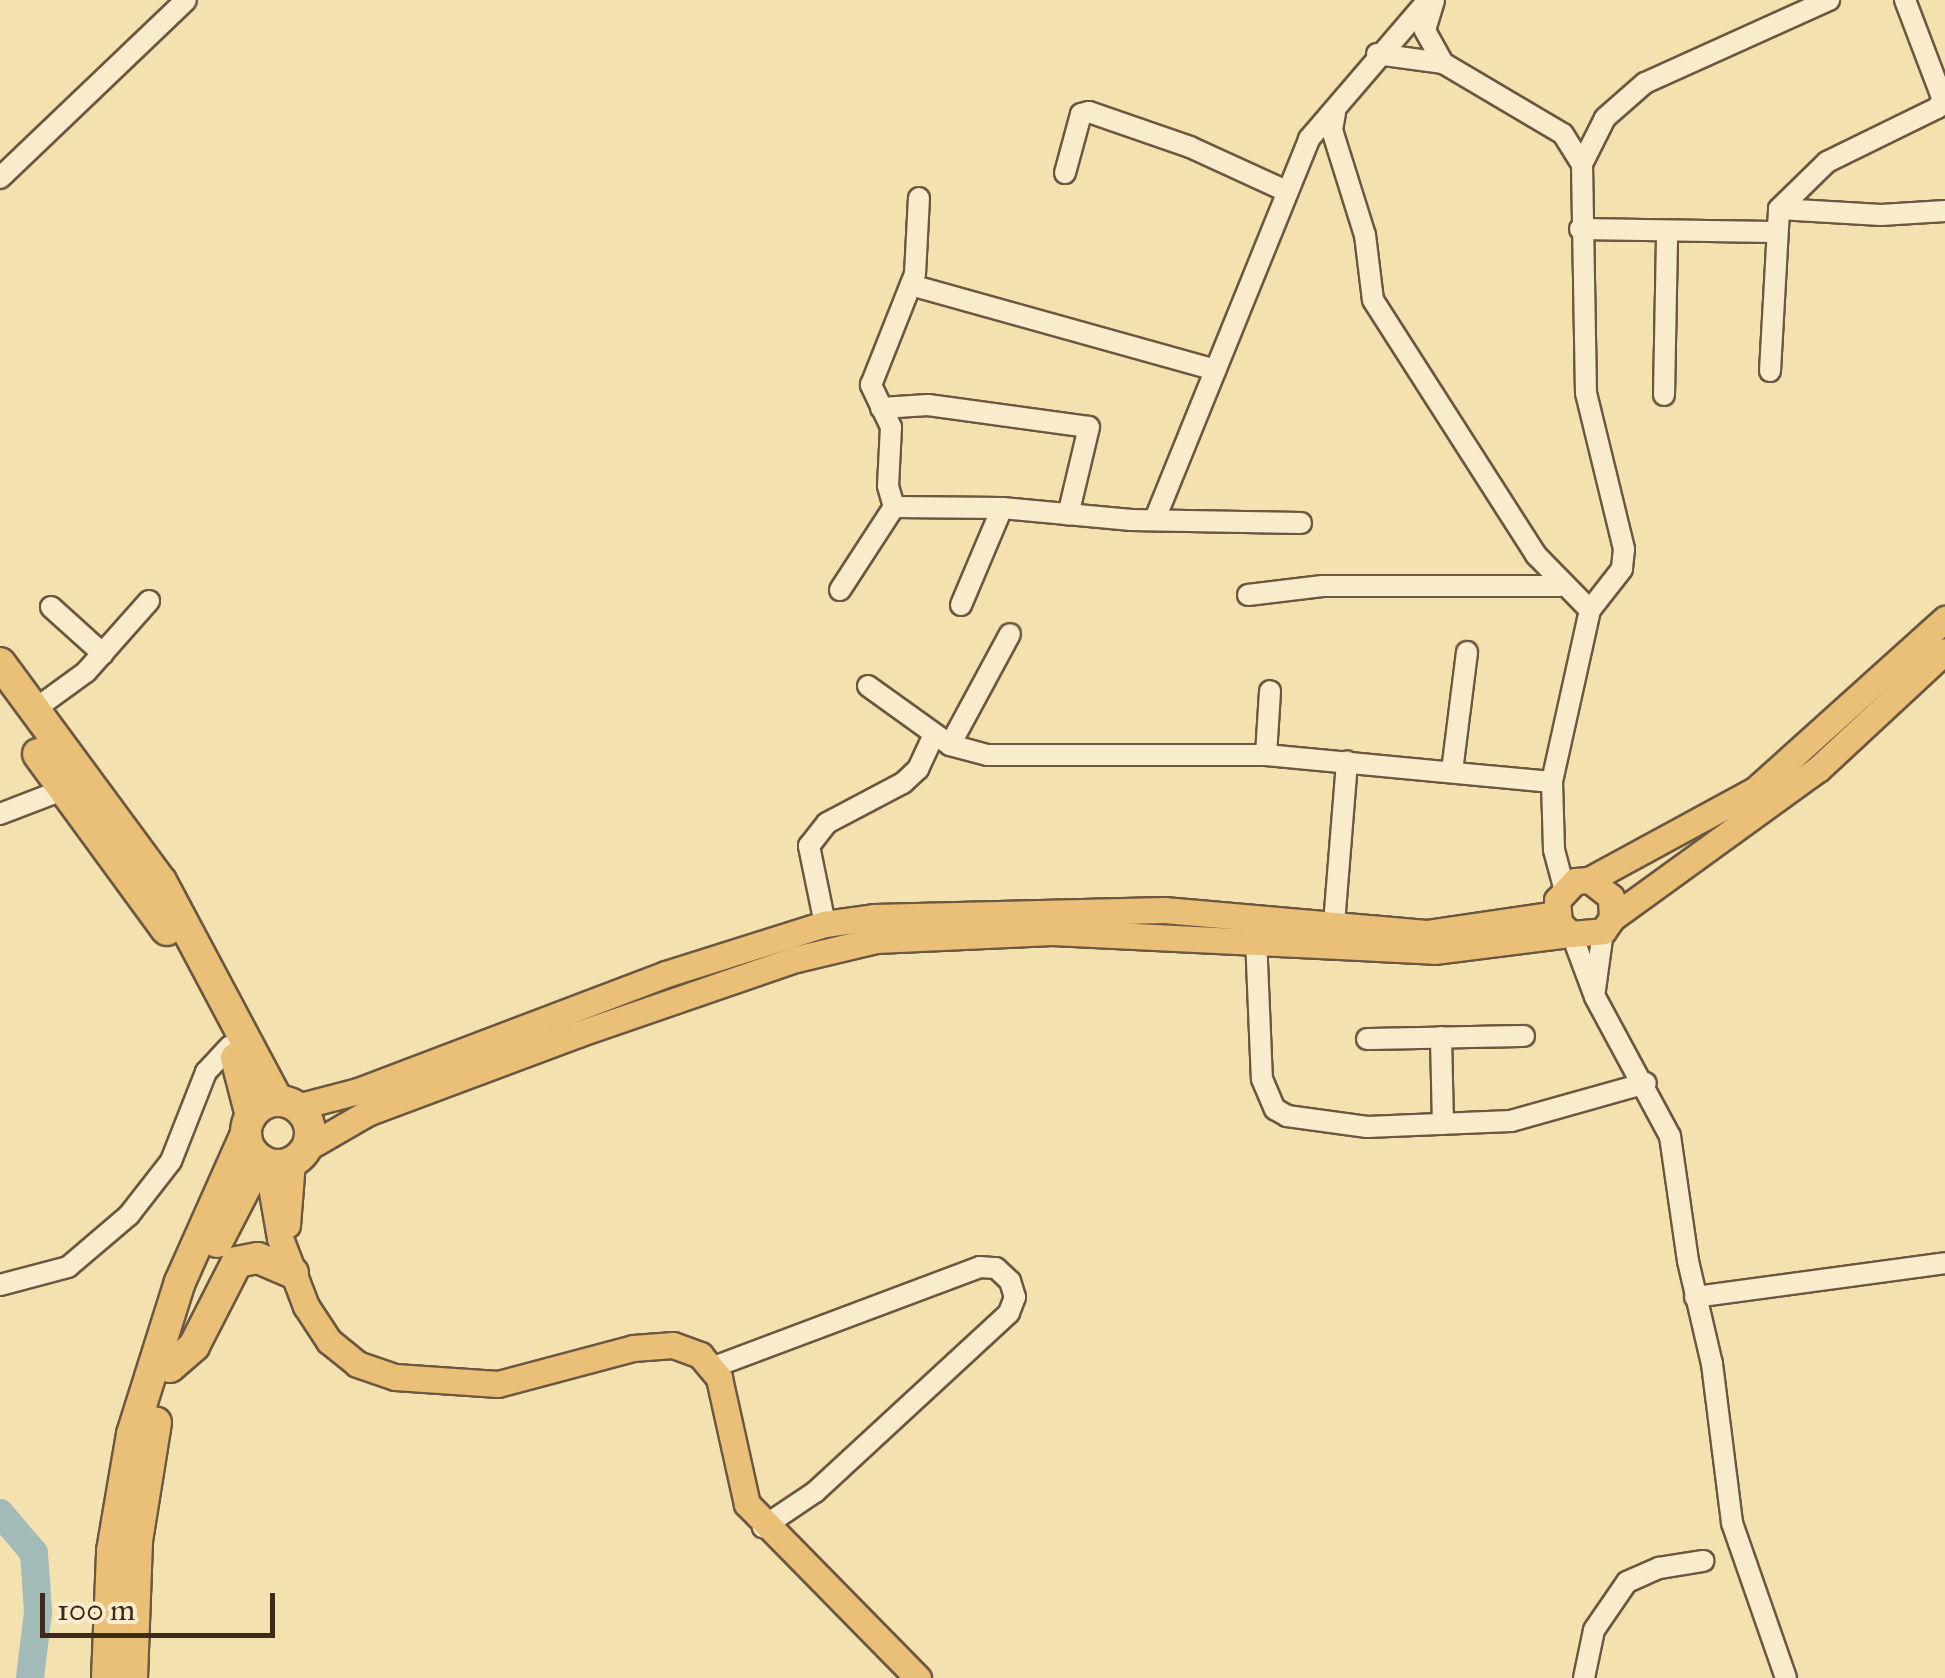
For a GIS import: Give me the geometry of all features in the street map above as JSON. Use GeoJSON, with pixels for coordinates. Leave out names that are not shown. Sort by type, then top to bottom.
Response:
{"type":"FeatureCollection","features":[{"type":"Feature","properties":{"kind":"highway"},"geometry":{"type":"LineString","coordinates":[[0,663],[31,712],[161,882],[275,1136]]}},
{"type":"Feature","properties":{"kind":"highway"},"geometry":{"type":"LineString","coordinates":[[0,703],[154,909],[275,1136]]}},
{"type":"Feature","properties":{"kind":"highway"},"geometry":{"type":"LineString","coordinates":[[132,1678],[140,1514],[170,1367],[206,1267],[275,1136]]}},
{"type":"Feature","properties":{"kind":"highway"},"geometry":{"type":"LineString","coordinates":[[107,1678],[112,1551],[132,1434],[180,1282],[275,1136]]}},
{"type":"Feature","properties":{"kind":"highway"},"geometry":{"type":"LineString","coordinates":[[170,1367],[194,1346],[236,1262],[258,1258],[289,1264]]}},
{"type":"Feature","properties":{"kind":"main road"},"geometry":{"type":"LineString","coordinates":[[1566,928],[1564,888],[1590,880],[1755,790],[1945,619]]}},
{"type":"Feature","properties":{"kind":"main road"},"geometry":{"type":"LineString","coordinates":[[275,1136],[358,1091],[666,974],[922,912],[1052,908],[1426,932],[1607,924],[1818,769],[1945,652]]}},
{"type":"Feature","properties":{"kind":"main road"},"geometry":{"type":"LineString","coordinates":[[1590,880],[1610,896],[1607,924]]}},
{"type":"Feature","properties":{"kind":"main road"},"geometry":{"type":"LineString","coordinates":[[275,1136],[367,1113],[819,935],[976,931],[1256,938],[1434,951],[1566,928]]}},
{"type":"Feature","properties":{"kind":"main road"},"geometry":{"type":"LineString","coordinates":[[275,1136],[289,1264],[329,1341],[357,1364],[396,1377],[498,1384],[633,1348],[673,1345],[700,1355],[710,1368],[727,1411],[736,1477],[763,1527],[918,1678]]}},
{"type":"Feature","properties":{"kind":"street"},"geometry":{"type":"LineString","coordinates":[[0,178],[186,0]]}},
{"type":"Feature","properties":{"kind":"street"},"geometry":{"type":"LineString","coordinates":[[1155,519],[1309,139],[1335,113],[1377,54],[1431,0]]}},
{"type":"Feature","properties":{"kind":"street"},"geometry":{"type":"LineString","coordinates":[[1431,0],[1426,30],[1442,63]]}},
{"type":"Feature","properties":{"kind":"street"},"geometry":{"type":"LineString","coordinates":[[1770,371],[1774,232],[1779,209],[1827,162],[1937,108],[1943,100],[1905,0]]}},
{"type":"Feature","properties":{"kind":"street"},"geometry":{"type":"LineString","coordinates":[[1564,888],[1554,850],[1552,782],[1590,610],[1622,569],[1624,549],[1586,393],[1580,228],[1582,164],[1604,118],[1645,83],[1817,2]]}},
{"type":"Feature","properties":{"kind":"street"},"geometry":{"type":"LineString","coordinates":[[1377,54],[1442,63],[1563,134],[1582,164]]}},
{"type":"Feature","properties":{"kind":"street"},"geometry":{"type":"LineString","coordinates":[[1065,173],[1081,114],[1089,112],[1190,147],[1286,191]]}},
{"type":"Feature","properties":{"kind":"street"},"geometry":{"type":"LineString","coordinates":[[1335,113],[1332,130],[1365,235],[1372,300],[1422,386],[1560,586],[1590,610]]}},
{"type":"Feature","properties":{"kind":"street"},"geometry":{"type":"LineString","coordinates":[[840,590],[894,507],[888,486],[890,427],[871,384],[911,285],[918,198]]}},
{"type":"Feature","properties":{"kind":"street"},"geometry":{"type":"LineString","coordinates":[[1779,209],[1881,216],[1945,211]]}},
{"type":"Feature","properties":{"kind":"street"},"geometry":{"type":"LineString","coordinates":[[1580,228],[1774,232]]}},
{"type":"Feature","properties":{"kind":"street"},"geometry":{"type":"LineString","coordinates":[[1664,395],[1666,232]]}},
{"type":"Feature","properties":{"kind":"street"},"geometry":{"type":"LineString","coordinates":[[911,285],[1215,370]]}},
{"type":"Feature","properties":{"kind":"street"},"geometry":{"type":"LineString","coordinates":[[881,408],[928,404],[1089,427],[1068,515]]}},
{"type":"Feature","properties":{"kind":"street"},"geometry":{"type":"LineString","coordinates":[[894,507],[1002,508],[1068,515],[1301,524]]}},
{"type":"Feature","properties":{"kind":"street"},"geometry":{"type":"LineString","coordinates":[[961,604],[1002,508]]}},
{"type":"Feature","properties":{"kind":"street"},"geometry":{"type":"LineString","coordinates":[[1248,595],[1322,586],[1560,586]]}},
{"type":"Feature","properties":{"kind":"street"},"geometry":{"type":"LineString","coordinates":[[31,712],[103,654],[149,601]]}},
{"type":"Feature","properties":{"kind":"street"},"geometry":{"type":"LineString","coordinates":[[50,607],[103,654]]}},
{"type":"Feature","properties":{"kind":"street"},"geometry":{"type":"LineString","coordinates":[[819,935],[809,846],[828,824],[903,783],[918,769],[942,740],[1010,634]]}},
{"type":"Feature","properties":{"kind":"street"},"geometry":{"type":"LineString","coordinates":[[1452,772],[1466,652]]}},
{"type":"Feature","properties":{"kind":"street"},"geometry":{"type":"LineString","coordinates":[[868,686],[942,740],[988,755],[1266,755],[1552,782]]}},
{"type":"Feature","properties":{"kind":"street"},"geometry":{"type":"LineString","coordinates":[[1266,755],[1270,690]]}},
{"type":"Feature","properties":{"kind":"street"},"geometry":{"type":"LineString","coordinates":[[1334,924],[1346,762]]}},
{"type":"Feature","properties":{"kind":"street"},"geometry":{"type":"LineString","coordinates":[[0,814],[64,789]]}},
{"type":"Feature","properties":{"kind":"street"},"geometry":{"type":"LineString","coordinates":[[1594,996],[1607,924]]}},
{"type":"Feature","properties":{"kind":"street"},"geometry":{"type":"LineString","coordinates":[[1566,928],[1594,996],[1646,1083],[1674,1153],[1695,1297],[1712,1364],[1732,1523],[1786,1678]]}},
{"type":"Feature","properties":{"kind":"street"},"geometry":{"type":"LineString","coordinates":[[1256,938],[1262,1079],[1275,1109],[1307,1123],[1511,1121],[1608,1099],[1646,1083]]}},
{"type":"Feature","properties":{"kind":"street"},"geometry":{"type":"LineString","coordinates":[[1367,1038],[1524,1036]]}},
{"type":"Feature","properties":{"kind":"street"},"geometry":{"type":"LineString","coordinates":[[1440,1037],[1443,1124]]}},
{"type":"Feature","properties":{"kind":"street"},"geometry":{"type":"LineString","coordinates":[[0,1285],[68,1267],[129,1215],[171,1161],[206,1072],[230,1046]]}},
{"type":"Feature","properties":{"kind":"street"},"geometry":{"type":"LineString","coordinates":[[1695,1297],[1945,1263]]}},
{"type":"Feature","properties":{"kind":"street"},"geometry":{"type":"LineString","coordinates":[[710,1368],[980,1267],[996,1268],[1010,1280],[1015,1297],[1009,1313],[816,1492],[763,1527]]}},
{"type":"Feature","properties":{"kind":"street"},"geometry":{"type":"LineString","coordinates":[[1584,1678],[1594,1630],[1628,1582],[1659,1568],[1703,1561]]}},
{"type":"Feature","properties":{"kind":"waterway"},"geometry":{"type":"LineString","coordinates":[[0,1513],[34,1553],[38,1612],[30,1678]]}}]}
